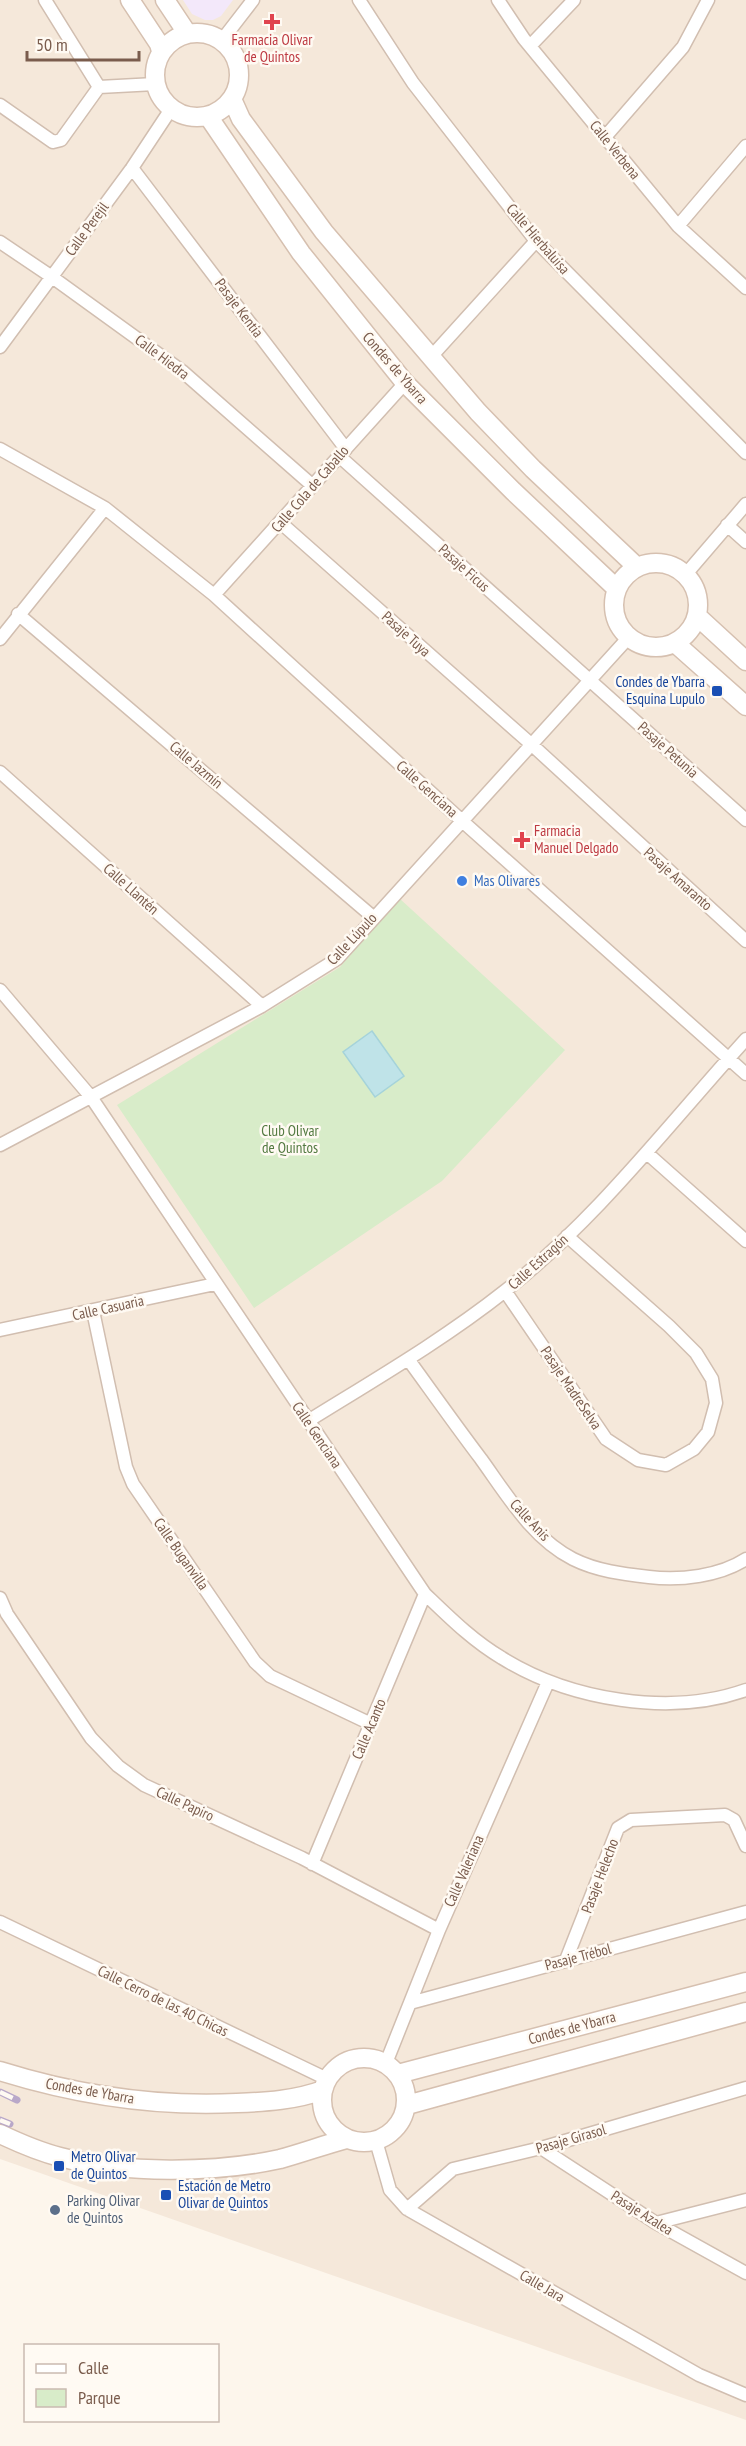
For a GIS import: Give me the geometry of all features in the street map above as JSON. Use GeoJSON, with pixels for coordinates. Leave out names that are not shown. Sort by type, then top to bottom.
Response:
{"type":"FeatureCollection","features":[{"type":"Feature","properties":{"kind":"main road"},"geometry":{"type":"LineString","coordinates":[[130,0],[159,44],[161,51]]}},
{"type":"Feature","properties":{"kind":"main road"},"geometry":{"type":"LineString","coordinates":[[165,0],[187,33]]}},
{"type":"Feature","properties":{"kind":"main road"},"geometry":{"type":"LineString","coordinates":[[187,33],[207,34],[225,44],[233,53],[238,64],[237,88],[232,99],[226,107],[208,116],[189,117],[171,109],[164,102],[155,84],[156,62],[161,51],[168,43],[187,33]]}},
{"type":"Feature","properties":{"kind":"main road"},"geometry":{"type":"LineString","coordinates":[[232,99],[241,118],[324,232],[430,358],[533,469],[637,567]]}},
{"type":"Feature","properties":{"kind":"main road","name":"Condes de Ybarra"},"geometry":{"type":"LineString","coordinates":[[208,116],[301,253],[405,383],[513,491],[617,589]]}},
{"type":"Feature","properties":{"kind":"main road"},"geometry":{"type":"LineString","coordinates":[[661,562],[686,574],[697,592],[699,604],[698,616],[685,636],[663,647],[639,644],[629,637],[620,627],[615,615],[614,602],[617,589],[629,572],[649,563],[661,562]]}},
{"type":"Feature","properties":{"kind":"main road"},"geometry":{"type":"LineString","coordinates":[[698,616],[746,661]]}},
{"type":"Feature","properties":{"kind":"main road"},"geometry":{"type":"LineString","coordinates":[[675,643],[746,706]]}},
{"type":"Feature","properties":{"kind":"main road","name":"Condes de Ybarra"},"geometry":{"type":"LineString","coordinates":[[392,2069],[746,1982]]}},
{"type":"Feature","properties":{"kind":"main road","name":"Condes de Ybarra"},"geometry":{"type":"LineString","coordinates":[[406,2105],[746,2012]]}},
{"type":"Feature","properties":{"kind":"main road"},"geometry":{"type":"LineString","coordinates":[[360,2057],[373,2058],[392,2069],[404,2084],[406,2105],[397,2127],[387,2136],[365,2143],[346,2139],[333,2129],[322,2106],[325,2084],[341,2065],[360,2057]]}},
{"type":"Feature","properties":{"kind":"main road","name":"Condes de Ybarra"},"geometry":{"type":"LineString","coordinates":[[0,2071],[89,2094],[178,2103],[259,2102],[306,2096],[325,2084]]}},
{"type":"Feature","properties":{"kind":"main road"},"geometry":{"type":"LineString","coordinates":[[0,2134],[60,2157],[101,2165],[154,2169],[212,2168],[247,2164],[280,2158],[346,2139]]}},
{"type":"Feature","properties":{"kind":"street"},"geometry":{"type":"LineString","coordinates":[[45,0],[99,87]]}},
{"type":"Feature","properties":{"kind":"street"},"geometry":{"type":"LineString","coordinates":[[225,44],[226,35],[253,0]]}},
{"type":"Feature","properties":{"kind":"street","name":"Calle Hierbaluisa"},"geometry":{"type":"LineString","coordinates":[[359,0],[413,83],[536,241],[746,453]]}},
{"type":"Feature","properties":{"kind":"street","name":"Calle Verbena"},"geometry":{"type":"LineString","coordinates":[[498,0],[530,46],[678,226],[746,288]]}},
{"type":"Feature","properties":{"kind":"street"},"geometry":{"type":"LineString","coordinates":[[530,46],[574,0]]}},
{"type":"Feature","properties":{"kind":"street"},"geometry":{"type":"LineString","coordinates":[[605,137],[683,47],[708,0]]}},
{"type":"Feature","properties":{"kind":"street"},"geometry":{"type":"LineString","coordinates":[[99,87],[155,84]]}},
{"type":"Feature","properties":{"kind":"street"},"geometry":{"type":"LineString","coordinates":[[0,105],[53,142],[62,140],[99,87]]}},
{"type":"Feature","properties":{"kind":"street","name":"Calle Perejil"},"geometry":{"type":"LineString","coordinates":[[0,347],[132,168],[171,109]]}},
{"type":"Feature","properties":{"kind":"street"},"geometry":{"type":"LineString","coordinates":[[678,226],[746,146]]}},
{"type":"Feature","properties":{"kind":"street","name":"Pasaje Kentia"},"geometry":{"type":"LineString","coordinates":[[132,168],[342,453]]}},
{"type":"Feature","properties":{"kind":"street"},"geometry":{"type":"LineString","coordinates":[[430,358],[536,241]]}},
{"type":"Feature","properties":{"kind":"street","name":"Calle Hiedra"},"geometry":{"type":"LineString","coordinates":[[0,243],[52,277],[182,371],[313,486]]}},
{"type":"Feature","properties":{"kind":"street","name":"Calle Cola de Caballo"},"geometry":{"type":"LineString","coordinates":[[214,595],[405,383]]}},
{"type":"Feature","properties":{"kind":"street","name":"Calle Genciana"},"geometry":{"type":"LineString","coordinates":[[0,449],[105,508],[214,595],[461,820],[746,1074]]}},
{"type":"Feature","properties":{"kind":"street","name":"Pasaje Ficus"},"geometry":{"type":"LineString","coordinates":[[342,453],[590,680]]}},
{"type":"Feature","properties":{"kind":"street"},"geometry":{"type":"LineString","coordinates":[[686,574],[746,504]]}},
{"type":"Feature","properties":{"kind":"street"},"geometry":{"type":"LineString","coordinates":[[0,639],[105,508]]}},
{"type":"Feature","properties":{"kind":"street","name":"Pasaje Tuya"},"geometry":{"type":"LineString","coordinates":[[281,523],[531,744]]}},
{"type":"Feature","properties":{"kind":"street"},"geometry":{"type":"LineString","coordinates":[[726,525],[746,542]]}},
{"type":"Feature","properties":{"kind":"street","name":"Calle Jazmín"},"geometry":{"type":"LineString","coordinates":[[18,614],[373,916]]}},
{"type":"Feature","properties":{"kind":"street","name":"Calle Lúpulo"},"geometry":{"type":"LineString","coordinates":[[0,1145],[262,1006],[337,959],[373,916],[629,637]]}},
{"type":"Feature","properties":{"kind":"street","name":"Pasaje Petunia"},"geometry":{"type":"LineString","coordinates":[[590,680],[746,820]]}},
{"type":"Feature","properties":{"kind":"street","name":"Pasaje Amaranto"},"geometry":{"type":"LineString","coordinates":[[531,744],[746,941]]}},
{"type":"Feature","properties":{"kind":"street","name":"Calle Llantén"},"geometry":{"type":"LineString","coordinates":[[0,772],[262,1006]]}},
{"type":"Feature","properties":{"kind":"street","name":"Calle Genciana"},"geometry":{"type":"LineString","coordinates":[[0,990],[91,1097],[425,1593],[457,1625],[502,1658],[548,1682],[622,1700],[677,1704],[746,1690]]}},
{"type":"Feature","properties":{"kind":"street","name":"Calle Estragón"},"geometry":{"type":"LineString","coordinates":[[308,1421],[408,1359],[505,1291],[567,1236],[648,1154],[746,1039]]}},
{"type":"Feature","properties":{"kind":"street"},"geometry":{"type":"LineString","coordinates":[[648,1154],[746,1241]]}},
{"type":"Feature","properties":{"kind":"street","name":"Pasaje MadreSelva"},"geometry":{"type":"LineString","coordinates":[[505,1291],[606,1439],[638,1460],[666,1465],[694,1449],[708,1432],[716,1403],[712,1379],[696,1353],[669,1326],[567,1236]]}},
{"type":"Feature","properties":{"kind":"street","name":"Calle Casuaria"},"geometry":{"type":"LineString","coordinates":[[0,1330],[215,1284]]}},
{"type":"Feature","properties":{"kind":"street","name":"Calle Buganvilla"},"geometry":{"type":"LineString","coordinates":[[93,1311],[126,1467],[133,1484],[255,1662],[270,1676],[371,1724]]}},
{"type":"Feature","properties":{"kind":"street","name":"Calle Anis"},"geometry":{"type":"LineString","coordinates":[[408,1359],[517,1509],[542,1537],[573,1559],[610,1572],[660,1579],[698,1576],[739,1563],[746,1558]]}},
{"type":"Feature","properties":{"kind":"street","name":"Calle Acanto"},"geometry":{"type":"LineString","coordinates":[[312,1864],[425,1593]]}},
{"type":"Feature","properties":{"kind":"street","name":"Calle Papiro"},"geometry":{"type":"LineString","coordinates":[[0,1598],[7,1614],[91,1738],[117,1766],[144,1785],[312,1864],[439,1930]]}},
{"type":"Feature","properties":{"kind":"street","name":"Calle Valeriana"},"geometry":{"type":"LineString","coordinates":[[392,2069],[410,2002],[439,1930],[548,1682]]}},
{"type":"Feature","properties":{"kind":"street","name":"Pasaje Helecho"},"geometry":{"type":"LineString","coordinates":[[567,1960],[618,1828],[631,1820],[725,1815],[734,1820],[746,1846]]}},
{"type":"Feature","properties":{"kind":"street","name":"Pasaje Trébol"},"geometry":{"type":"LineString","coordinates":[[410,2002],[746,1912]]}},
{"type":"Feature","properties":{"kind":"street","name":"Calle Cerro de las 40 Chicas"},"geometry":{"type":"LineString","coordinates":[[0,1922],[325,2084]]}},
{"type":"Feature","properties":{"kind":"street","name":"Pasaje Girasol"},"geometry":{"type":"LineString","coordinates":[[407,2209],[453,2169],[541,2148],[746,2088]]}},
{"type":"Feature","properties":{"kind":"street","name":"Calle Jara"},"geometry":{"type":"LineString","coordinates":[[376,2141],[390,2190],[407,2209],[699,2375],[746,2395]]}},
{"type":"Feature","properties":{"kind":"street","name":"Pasaje Azalea"},"geometry":{"type":"LineString","coordinates":[[541,2148],[656,2223],[746,2273]]}},
{"type":"Feature","properties":{"kind":"street"},"geometry":{"type":"LineString","coordinates":[[656,2223],[746,2200]]}},
{"type":"Feature","properties":{"kind":"shaded area"},"geometry":{"type":"Polygon","coordinates":[[[0,0],[746,0],[746,2420],[0,2159],[0,0]]]}},
{"type":"Feature","properties":{"kind":"shaded area"},"geometry":{"type":"Polygon","coordinates":[[[183,0],[233,0],[221,16],[213,20],[205,20],[192,14],[183,0]]]}},
{"type":"Feature","properties":{"kind":"green space","name":"Club Olivar de Quintos"},"geometry":{"type":"Polygon","coordinates":[[[399,898],[565,1050],[442,1181],[254,1308],[117,1105],[340,967],[399,898]]]}},
{"type":"Feature","properties":{"kind":"water"},"geometry":{"type":"Polygon","coordinates":[[[372,1031],[404,1076],[375,1097],[343,1052],[372,1031]]]}},
{"type":"Feature","properties":{"kind":"railway"},"geometry":{"type":"LineString","coordinates":[[0,2092],[17,2100]]}},
{"type":"Feature","properties":{"kind":"railway"},"geometry":{"type":"LineString","coordinates":[[0,2120],[10,2124]]}},
{"type":"Feature","properties":{"kind":"place","name":"Farmacia Olivar de Quintos"},"geometry":{"type":"Point","coordinates":[272,22]}},
{"type":"Feature","properties":{"kind":"place","name":"Condes de Ybarra Esquina Lupulo"},"geometry":{"type":"Point","coordinates":[717,691]}},
{"type":"Feature","properties":{"kind":"place","name":"Farmacia Manuel Delgado"},"geometry":{"type":"Point","coordinates":[522,840]}},
{"type":"Feature","properties":{"kind":"place","name":"Mas Olivares"},"geometry":{"type":"Point","coordinates":[462,881]}},
{"type":"Feature","properties":{"kind":"place","name":"Metro Olivar de Quintos"},"geometry":{"type":"Point","coordinates":[59,2166]}},
{"type":"Feature","properties":{"kind":"place","name":"Estación de Metro Olivar de Quintos"},"geometry":{"type":"Point","coordinates":[166,2195]}},
{"type":"Feature","properties":{"kind":"place","name":"Parking Olivar de Quintos"},"geometry":{"type":"Point","coordinates":[55,2210]}}]}
